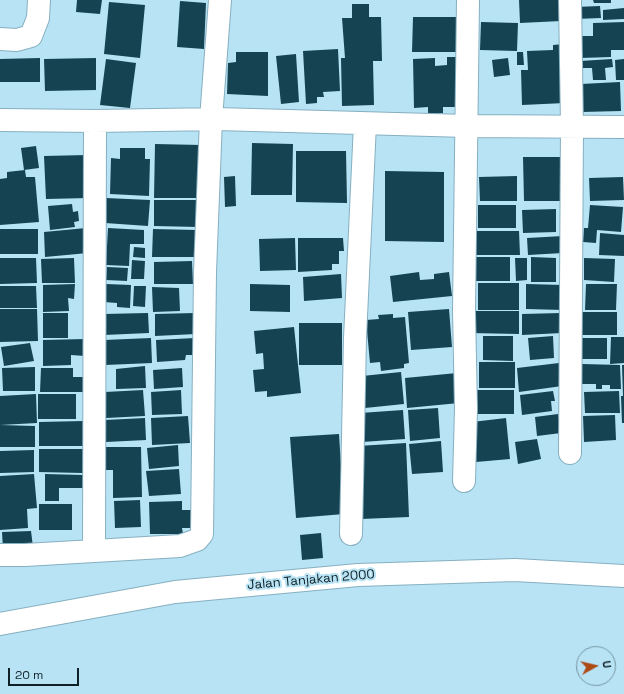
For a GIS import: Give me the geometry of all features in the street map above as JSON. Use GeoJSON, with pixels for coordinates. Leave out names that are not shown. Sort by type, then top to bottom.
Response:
{"type":"FeatureCollection","features":[{"type":"Feature","properties":{"kind":"street"},"geometry":{"type":"LineString","coordinates":[[0,39],[17,40],[31,36],[38,18],[39,0]]}},
{"type":"Feature","properties":{"kind":"street"},"geometry":{"type":"LineString","coordinates":[[0,555],[25,555],[180,546],[197,540],[202,534],[205,272],[211,119],[220,0]]}},
{"type":"Feature","properties":{"kind":"street"},"geometry":{"type":"LineString","coordinates":[[464,481],[466,409],[464,310],[468,0]]}},
{"type":"Feature","properties":{"kind":"street"},"geometry":{"type":"LineString","coordinates":[[570,0],[572,126],[570,453]]}},
{"type":"Feature","properties":{"kind":"street"},"geometry":{"type":"LineString","coordinates":[[0,120],[95,121],[211,119],[466,126],[624,127]]}},
{"type":"Feature","properties":{"kind":"street"},"geometry":{"type":"LineString","coordinates":[[94,550],[95,121]]}},
{"type":"Feature","properties":{"kind":"street"},"geometry":{"type":"LineString","coordinates":[[352,534],[355,338],[365,124]]}},
{"type":"Feature","properties":{"kind":"street","name":"Jalan Tanjakan 2000"},"geometry":{"type":"LineString","coordinates":[[0,624],[175,592],[358,576],[515,570],[624,576]]}},
{"type":"Feature","properties":{"kind":"building"},"geometry":{"type":"Polygon","coordinates":[[[77,0],[102,0],[100,14],[76,12],[77,0]]]}},
{"type":"Feature","properties":{"kind":"building"},"geometry":{"type":"Polygon","coordinates":[[[519,0],[561,0],[561,21],[520,23],[519,0]]]}},
{"type":"Feature","properties":{"kind":"building"},"geometry":{"type":"Polygon","coordinates":[[[593,0],[611,0],[611,3],[594,3],[593,0]]]}},
{"type":"Feature","properties":{"kind":"building"},"geometry":{"type":"Polygon","coordinates":[[[180,1],[206,3],[204,49],[177,47],[180,1]]]}},
{"type":"Feature","properties":{"kind":"building"},"geometry":{"type":"Polygon","coordinates":[[[109,2],[145,5],[140,58],[104,54],[109,2]]]}},
{"type":"Feature","properties":{"kind":"building"},"geometry":{"type":"Polygon","coordinates":[[[352,4],[369,4],[369,17],[381,17],[382,61],[373,61],[374,105],[342,106],[341,58],[345,58],[342,18],[352,18],[352,4]]]}},
{"type":"Feature","properties":{"kind":"building"},"geometry":{"type":"Polygon","coordinates":[[[600,6],[601,18],[575,19],[575,7],[600,6]]]}},
{"type":"Feature","properties":{"kind":"building"},"geometry":{"type":"Polygon","coordinates":[[[624,8],[624,19],[603,20],[603,10],[624,8]]]}},
{"type":"Feature","properties":{"kind":"building"},"geometry":{"type":"Polygon","coordinates":[[[413,17],[457,17],[457,52],[412,52],[413,17]]]}},
{"type":"Feature","properties":{"kind":"building"},"geometry":{"type":"Polygon","coordinates":[[[481,22],[518,23],[517,51],[480,50],[481,22]]]}},
{"type":"Feature","properties":{"kind":"building"},"geometry":{"type":"Polygon","coordinates":[[[624,22],[624,50],[611,50],[611,57],[580,58],[580,36],[593,36],[593,23],[624,22]]]}},
{"type":"Feature","properties":{"kind":"building"},"geometry":{"type":"Polygon","coordinates":[[[564,44],[565,103],[522,105],[521,70],[528,70],[527,51],[553,50],[553,45],[564,44]]]}},
{"type":"Feature","properties":{"kind":"building"},"geometry":{"type":"Polygon","coordinates":[[[338,49],[340,91],[323,92],[324,97],[317,97],[317,103],[306,104],[303,51],[338,49]]]}},
{"type":"Feature","properties":{"kind":"building"},"geometry":{"type":"Polygon","coordinates":[[[236,52],[268,52],[268,96],[227,94],[228,63],[236,62],[236,52]]]}},
{"type":"Feature","properties":{"kind":"building"},"geometry":{"type":"Polygon","coordinates":[[[517,52],[523,52],[524,65],[517,65],[517,52]]]}},
{"type":"Feature","properties":{"kind":"building"},"geometry":{"type":"Polygon","coordinates":[[[296,54],[299,102],[281,104],[276,56],[296,54]]]}},
{"type":"Feature","properties":{"kind":"building"},"geometry":{"type":"Polygon","coordinates":[[[447,57],[461,57],[461,107],[443,107],[443,113],[428,114],[428,107],[414,108],[413,59],[435,58],[435,66],[447,65],[447,57]]]}},
{"type":"Feature","properties":{"kind":"building"},"geometry":{"type":"Polygon","coordinates":[[[40,58],[40,82],[0,82],[0,59],[40,58]]]}},
{"type":"Feature","properties":{"kind":"building"},"geometry":{"type":"Polygon","coordinates":[[[96,58],[96,90],[45,91],[44,59],[96,58]]]}},
{"type":"Feature","properties":{"kind":"building"},"geometry":{"type":"Polygon","coordinates":[[[508,58],[510,75],[494,77],[492,60],[508,58]]]}},
{"type":"Feature","properties":{"kind":"building"},"geometry":{"type":"Polygon","coordinates":[[[106,59],[136,63],[130,108],[100,105],[106,59]]]}},
{"type":"Feature","properties":{"kind":"building"},"geometry":{"type":"Polygon","coordinates":[[[612,59],[613,67],[605,68],[606,80],[593,80],[592,68],[581,68],[580,61],[612,59]]]}},
{"type":"Feature","properties":{"kind":"building"},"geometry":{"type":"Polygon","coordinates":[[[624,59],[624,80],[616,80],[615,60],[624,59]]]}},
{"type":"Feature","properties":{"kind":"building"},"geometry":{"type":"Polygon","coordinates":[[[620,82],[621,111],[582,112],[581,84],[620,82]]]}},
{"type":"Feature","properties":{"kind":"building"},"geometry":{"type":"Polygon","coordinates":[[[252,143],[293,144],[292,195],[251,195],[252,143]]]}},
{"type":"Feature","properties":{"kind":"building"},"geometry":{"type":"Polygon","coordinates":[[[155,144],[201,145],[200,198],[154,198],[155,144]]]}},
{"type":"Feature","properties":{"kind":"building"},"geometry":{"type":"Polygon","coordinates":[[[36,146],[39,168],[24,170],[21,148],[36,146]]]}},
{"type":"Feature","properties":{"kind":"building"},"geometry":{"type":"Polygon","coordinates":[[[120,148],[145,148],[145,159],[150,159],[149,196],[110,194],[111,158],[120,159],[120,148]]]}},
{"type":"Feature","properties":{"kind":"building"},"geometry":{"type":"Polygon","coordinates":[[[296,151],[346,151],[347,203],[296,202],[296,151]]]}},
{"type":"Feature","properties":{"kind":"building"},"geometry":{"type":"Polygon","coordinates":[[[87,155],[89,198],[46,199],[44,156],[87,155]]]}},
{"type":"Feature","properties":{"kind":"building"},"geometry":{"type":"Polygon","coordinates":[[[523,157],[564,157],[565,201],[524,201],[523,157]]]}},
{"type":"Feature","properties":{"kind":"building"},"geometry":{"type":"Polygon","coordinates":[[[25,170],[26,177],[35,177],[39,222],[0,225],[0,179],[7,178],[7,172],[25,170]]]}},
{"type":"Feature","properties":{"kind":"building"},"geometry":{"type":"Polygon","coordinates":[[[385,171],[444,172],[444,242],[385,241],[385,171]]]}},
{"type":"Feature","properties":{"kind":"building"},"geometry":{"type":"Polygon","coordinates":[[[235,176],[236,206],[225,207],[224,177],[235,176]]]}},
{"type":"Feature","properties":{"kind":"building"},"geometry":{"type":"Polygon","coordinates":[[[517,176],[517,201],[480,201],[479,177],[517,176]]]}},
{"type":"Feature","properties":{"kind":"building"},"geometry":{"type":"Polygon","coordinates":[[[623,177],[624,200],[590,201],[589,178],[623,177]]]}},
{"type":"Feature","properties":{"kind":"building"},"geometry":{"type":"Polygon","coordinates":[[[106,198],[150,200],[148,226],[105,223],[106,198]]]}},
{"type":"Feature","properties":{"kind":"building"},"geometry":{"type":"Polygon","coordinates":[[[154,200],[198,200],[198,227],[154,226],[154,200]]]}},
{"type":"Feature","properties":{"kind":"building"},"geometry":{"type":"Polygon","coordinates":[[[72,204],[73,212],[78,211],[79,221],[74,222],[75,227],[50,230],[48,206],[72,204]]]}},
{"type":"Feature","properties":{"kind":"building"},"geometry":{"type":"Polygon","coordinates":[[[478,205],[516,205],[516,228],[478,228],[478,205]]]}},
{"type":"Feature","properties":{"kind":"building"},"geometry":{"type":"Polygon","coordinates":[[[590,205],[623,207],[621,232],[597,230],[596,243],[583,242],[584,228],[588,228],[590,205]]]}},
{"type":"Feature","properties":{"kind":"building"},"geometry":{"type":"Polygon","coordinates":[[[556,209],[556,232],[523,233],[522,210],[556,209]]]}},
{"type":"Feature","properties":{"kind":"building"},"geometry":{"type":"Polygon","coordinates":[[[86,228],[88,253],[45,257],[44,232],[86,228]]]}},
{"type":"Feature","properties":{"kind":"building"},"geometry":{"type":"Polygon","coordinates":[[[108,228],[144,230],[144,244],[130,244],[129,266],[106,265],[108,228]]]}},
{"type":"Feature","properties":{"kind":"building"},"geometry":{"type":"Polygon","coordinates":[[[0,229],[38,229],[38,254],[0,254],[0,229]]]}},
{"type":"Feature","properties":{"kind":"building"},"geometry":{"type":"Polygon","coordinates":[[[153,229],[197,230],[196,257],[152,257],[153,229]]]}},
{"type":"Feature","properties":{"kind":"building"},"geometry":{"type":"Polygon","coordinates":[[[475,231],[519,231],[520,255],[476,255],[475,231]]]}},
{"type":"Feature","properties":{"kind":"building"},"geometry":{"type":"Polygon","coordinates":[[[600,233],[624,235],[624,256],[599,255],[600,233]]]}},
{"type":"Feature","properties":{"kind":"building"},"geometry":{"type":"Polygon","coordinates":[[[563,236],[563,253],[528,255],[527,238],[563,236]]]}},
{"type":"Feature","properties":{"kind":"building"},"geometry":{"type":"Polygon","coordinates":[[[295,238],[296,270],[260,271],[259,239],[295,238]]]}},
{"type":"Feature","properties":{"kind":"building"},"geometry":{"type":"Polygon","coordinates":[[[298,238],[343,238],[344,251],[339,251],[339,264],[332,264],[332,270],[298,272],[298,238]]]}},
{"type":"Feature","properties":{"kind":"building"},"geometry":{"type":"Polygon","coordinates":[[[134,247],[145,248],[145,258],[133,257],[134,247]]]}},
{"type":"Feature","properties":{"kind":"building"},"geometry":{"type":"Polygon","coordinates":[[[474,257],[510,257],[510,281],[474,281],[474,257]]]}},
{"type":"Feature","properties":{"kind":"building"},"geometry":{"type":"Polygon","coordinates":[[[531,257],[556,258],[556,282],[531,282],[531,257]]]}},
{"type":"Feature","properties":{"kind":"building"},"geometry":{"type":"Polygon","coordinates":[[[0,258],[36,258],[37,283],[0,284],[0,258]]]}},
{"type":"Feature","properties":{"kind":"building"},"geometry":{"type":"Polygon","coordinates":[[[74,258],[75,283],[42,283],[41,259],[74,258]]]}},
{"type":"Feature","properties":{"kind":"building"},"geometry":{"type":"Polygon","coordinates":[[[515,258],[527,258],[527,280],[516,281],[515,258]]]}},
{"type":"Feature","properties":{"kind":"building"},"geometry":{"type":"Polygon","coordinates":[[[584,258],[615,259],[614,282],[584,280],[584,258]]]}},
{"type":"Feature","properties":{"kind":"building"},"geometry":{"type":"Polygon","coordinates":[[[132,260],[145,261],[144,279],[131,279],[132,260]]]}},
{"type":"Feature","properties":{"kind":"building"},"geometry":{"type":"Polygon","coordinates":[[[192,261],[193,284],[154,284],[154,262],[192,261]]]}},
{"type":"Feature","properties":{"kind":"building"},"geometry":{"type":"Polygon","coordinates":[[[107,267],[128,268],[127,281],[106,280],[107,267]]]}},
{"type":"Feature","properties":{"kind":"building"},"geometry":{"type":"Polygon","coordinates":[[[419,272],[420,280],[434,279],[434,274],[449,272],[452,296],[393,302],[390,276],[419,272]]]}},
{"type":"Feature","properties":{"kind":"building"},"geometry":{"type":"Polygon","coordinates":[[[341,274],[342,298],[304,301],[303,277],[341,274]]]}},
{"type":"Feature","properties":{"kind":"building"},"geometry":{"type":"Polygon","coordinates":[[[478,283],[519,283],[519,310],[478,310],[478,283]]]}},
{"type":"Feature","properties":{"kind":"building"},"geometry":{"type":"Polygon","coordinates":[[[75,284],[74,299],[68,298],[69,311],[43,312],[43,285],[75,284]]]}},
{"type":"Feature","properties":{"kind":"building"},"geometry":{"type":"Polygon","coordinates":[[[106,284],[131,285],[130,308],[117,307],[117,303],[104,302],[106,284]]]}},
{"type":"Feature","properties":{"kind":"building"},"geometry":{"type":"Polygon","coordinates":[[[250,284],[290,285],[290,312],[250,311],[250,284]]]}},
{"type":"Feature","properties":{"kind":"building"},"geometry":{"type":"Polygon","coordinates":[[[526,284],[563,285],[563,310],[526,309],[526,284]]]}},
{"type":"Feature","properties":{"kind":"building"},"geometry":{"type":"Polygon","coordinates":[[[586,284],[617,284],[616,310],[585,310],[586,284]]]}},
{"type":"Feature","properties":{"kind":"building"},"geometry":{"type":"Polygon","coordinates":[[[0,286],[36,286],[37,308],[0,308],[0,286]]]}},
{"type":"Feature","properties":{"kind":"building"},"geometry":{"type":"Polygon","coordinates":[[[134,286],[146,286],[145,307],[133,306],[134,286]]]}},
{"type":"Feature","properties":{"kind":"building"},"geometry":{"type":"Polygon","coordinates":[[[152,287],[179,288],[180,311],[153,312],[152,287]]]}},
{"type":"Feature","properties":{"kind":"building"},"geometry":{"type":"Polygon","coordinates":[[[0,309],[37,309],[38,341],[0,342],[0,309]]]}},
{"type":"Feature","properties":{"kind":"building"},"geometry":{"type":"Polygon","coordinates":[[[449,309],[452,347],[411,350],[408,312],[449,309]]]}},
{"type":"Feature","properties":{"kind":"building"},"geometry":{"type":"Polygon","coordinates":[[[470,311],[519,311],[519,334],[470,333],[470,311]]]}},
{"type":"Feature","properties":{"kind":"building"},"geometry":{"type":"Polygon","coordinates":[[[581,312],[617,312],[617,335],[581,335],[581,312]]]}},
{"type":"Feature","properties":{"kind":"building"},"geometry":{"type":"Polygon","coordinates":[[[43,313],[68,313],[68,338],[43,338],[43,313]]]}},
{"type":"Feature","properties":{"kind":"building"},"geometry":{"type":"Polygon","coordinates":[[[148,313],[149,333],[104,335],[104,314],[148,313]]]}},
{"type":"Feature","properties":{"kind":"building"},"geometry":{"type":"Polygon","coordinates":[[[195,313],[196,334],[155,336],[155,314],[195,313]]]}},
{"type":"Feature","properties":{"kind":"building"},"geometry":{"type":"Polygon","coordinates":[[[561,313],[562,333],[522,335],[522,314],[561,313]]]}},
{"type":"Feature","properties":{"kind":"building"},"geometry":{"type":"Polygon","coordinates":[[[393,314],[393,318],[405,317],[409,363],[404,364],[404,368],[381,371],[380,362],[370,363],[366,320],[379,319],[378,315],[393,314]]]}},
{"type":"Feature","properties":{"kind":"building"},"geometry":{"type":"Polygon","coordinates":[[[299,323],[342,323],[342,365],[299,365],[299,323]]]}},
{"type":"Feature","properties":{"kind":"building"},"geometry":{"type":"Polygon","coordinates":[[[294,327],[301,393],[267,397],[267,391],[255,392],[253,370],[264,369],[263,353],[256,354],[254,331],[294,327]]]}},
{"type":"Feature","properties":{"kind":"building"},"geometry":{"type":"Polygon","coordinates":[[[483,336],[513,336],[513,361],[483,360],[483,336]]]}},
{"type":"Feature","properties":{"kind":"building"},"geometry":{"type":"Polygon","coordinates":[[[553,336],[554,358],[530,360],[528,338],[553,336]]]}},
{"type":"Feature","properties":{"kind":"building"},"geometry":{"type":"Polygon","coordinates":[[[611,337],[624,337],[624,363],[610,364],[611,337]]]}},
{"type":"Feature","properties":{"kind":"building"},"geometry":{"type":"Polygon","coordinates":[[[151,338],[152,363],[105,365],[104,340],[151,338]]]}},
{"type":"Feature","properties":{"kind":"building"},"geometry":{"type":"Polygon","coordinates":[[[195,338],[195,355],[186,355],[185,360],[157,362],[156,340],[195,338]]]}},
{"type":"Feature","properties":{"kind":"building"},"geometry":{"type":"Polygon","coordinates":[[[580,338],[607,338],[607,359],[579,359],[580,338]]]}},
{"type":"Feature","properties":{"kind":"building"},"geometry":{"type":"Polygon","coordinates":[[[85,339],[85,356],[71,355],[71,365],[43,366],[43,340],[85,339]]]}},
{"type":"Feature","properties":{"kind":"building"},"geometry":{"type":"Polygon","coordinates":[[[30,343],[34,361],[4,366],[1,347],[30,343]]]}},
{"type":"Feature","properties":{"kind":"building"},"geometry":{"type":"Polygon","coordinates":[[[479,362],[515,362],[515,388],[479,388],[479,362]]]}},
{"type":"Feature","properties":{"kind":"building"},"geometry":{"type":"Polygon","coordinates":[[[559,363],[562,386],[519,392],[517,368],[559,363]]]}},
{"type":"Feature","properties":{"kind":"building"},"geometry":{"type":"Polygon","coordinates":[[[582,364],[620,365],[621,389],[610,389],[610,385],[602,385],[602,389],[596,389],[596,384],[581,384],[582,364]]]}},
{"type":"Feature","properties":{"kind":"building"},"geometry":{"type":"Polygon","coordinates":[[[622,365],[624,365],[624,396],[623,396],[622,365]]]}},
{"type":"Feature","properties":{"kind":"building"},"geometry":{"type":"Polygon","coordinates":[[[145,366],[146,388],[116,389],[116,369],[145,366]]]}},
{"type":"Feature","properties":{"kind":"building"},"geometry":{"type":"Polygon","coordinates":[[[35,367],[35,391],[3,391],[2,368],[35,367]]]}},
{"type":"Feature","properties":{"kind":"building"},"geometry":{"type":"Polygon","coordinates":[[[41,368],[73,368],[73,377],[83,377],[83,392],[40,392],[41,368]]]}},
{"type":"Feature","properties":{"kind":"building"},"geometry":{"type":"Polygon","coordinates":[[[182,368],[183,387],[154,389],[153,370],[182,368]]]}},
{"type":"Feature","properties":{"kind":"building"},"geometry":{"type":"Polygon","coordinates":[[[401,372],[404,404],[365,408],[362,376],[401,372]]]}},
{"type":"Feature","properties":{"kind":"building"},"geometry":{"type":"Polygon","coordinates":[[[457,373],[459,403],[407,408],[405,378],[457,373]]]}},
{"type":"Feature","properties":{"kind":"building"},"geometry":{"type":"Polygon","coordinates":[[[143,390],[145,416],[106,418],[105,392],[143,390]]]}},
{"type":"Feature","properties":{"kind":"building"},"geometry":{"type":"Polygon","coordinates":[[[181,390],[182,414],[152,415],[151,392],[181,390]]]}},
{"type":"Feature","properties":{"kind":"building"},"geometry":{"type":"Polygon","coordinates":[[[476,390],[514,390],[514,414],[477,414],[476,390]]]}},
{"type":"Feature","properties":{"kind":"building"},"geometry":{"type":"Polygon","coordinates":[[[553,391],[555,401],[551,401],[552,411],[522,415],[520,395],[553,391]]]}},
{"type":"Feature","properties":{"kind":"building"},"geometry":{"type":"Polygon","coordinates":[[[619,391],[620,413],[585,413],[584,392],[619,391]]]}},
{"type":"Feature","properties":{"kind":"building"},"geometry":{"type":"Polygon","coordinates":[[[36,394],[37,423],[0,425],[0,396],[36,394]]]}},
{"type":"Feature","properties":{"kind":"building"},"geometry":{"type":"Polygon","coordinates":[[[38,394],[76,394],[76,419],[38,419],[38,394]]]}},
{"type":"Feature","properties":{"kind":"building"},"geometry":{"type":"Polygon","coordinates":[[[621,396],[624,396],[624,423],[622,423],[621,396]]]}},
{"type":"Feature","properties":{"kind":"building"},"geometry":{"type":"Polygon","coordinates":[[[438,408],[440,438],[410,441],[408,410],[438,408]]]}},
{"type":"Feature","properties":{"kind":"building"},"geometry":{"type":"Polygon","coordinates":[[[403,410],[405,439],[362,442],[360,413],[403,410]]]}},
{"type":"Feature","properties":{"kind":"building"},"geometry":{"type":"Polygon","coordinates":[[[558,414],[561,433],[537,436],[535,417],[558,414]]]}},
{"type":"Feature","properties":{"kind":"building"},"geometry":{"type":"Polygon","coordinates":[[[615,415],[616,440],[584,442],[583,416],[615,415]]]}},
{"type":"Feature","properties":{"kind":"building"},"geometry":{"type":"Polygon","coordinates":[[[188,416],[190,443],[152,445],[151,418],[188,416]]]}},
{"type":"Feature","properties":{"kind":"building"},"geometry":{"type":"Polygon","coordinates":[[[145,418],[146,440],[106,442],[105,420],[145,418]]]}},
{"type":"Feature","properties":{"kind":"building"},"geometry":{"type":"Polygon","coordinates":[[[506,418],[510,459],[476,462],[472,422],[506,418]]]}},
{"type":"Feature","properties":{"kind":"building"},"geometry":{"type":"Polygon","coordinates":[[[84,421],[84,446],[39,446],[39,422],[84,421]]]}},
{"type":"Feature","properties":{"kind":"building"},"geometry":{"type":"Polygon","coordinates":[[[0,425],[35,426],[35,447],[0,447],[0,425]]]}},
{"type":"Feature","properties":{"kind":"building"},"geometry":{"type":"Polygon","coordinates":[[[339,434],[344,514],[296,518],[290,437],[339,434]]]}},
{"type":"Feature","properties":{"kind":"building"},"geometry":{"type":"Polygon","coordinates":[[[537,439],[541,459],[518,464],[515,442],[537,439]]]}},
{"type":"Feature","properties":{"kind":"building"},"geometry":{"type":"Polygon","coordinates":[[[441,441],[443,472],[412,474],[409,444],[441,441]]]}},
{"type":"Feature","properties":{"kind":"building"},"geometry":{"type":"Polygon","coordinates":[[[406,443],[409,517],[361,519],[358,446],[406,443]]]}},
{"type":"Feature","properties":{"kind":"building"},"geometry":{"type":"Polygon","coordinates":[[[178,445],[179,466],[149,469],[147,448],[178,445]]]}},
{"type":"Feature","properties":{"kind":"building"},"geometry":{"type":"Polygon","coordinates":[[[103,447],[141,447],[142,497],[113,498],[113,470],[102,470],[103,447]]]}},
{"type":"Feature","properties":{"kind":"building"},"geometry":{"type":"Polygon","coordinates":[[[39,449],[83,449],[83,473],[39,472],[39,449]]]}},
{"type":"Feature","properties":{"kind":"building"},"geometry":{"type":"Polygon","coordinates":[[[34,450],[34,472],[0,473],[0,451],[34,450]]]}},
{"type":"Feature","properties":{"kind":"building"},"geometry":{"type":"Polygon","coordinates":[[[179,469],[181,494],[149,496],[146,471],[179,469]]]}},
{"type":"Feature","properties":{"kind":"building"},"geometry":{"type":"Polygon","coordinates":[[[34,474],[37,508],[27,509],[28,528],[0,530],[0,476],[34,474]]]}},
{"type":"Feature","properties":{"kind":"building"},"geometry":{"type":"Polygon","coordinates":[[[45,474],[83,475],[83,488],[59,488],[59,501],[45,501],[45,474]]]}},
{"type":"Feature","properties":{"kind":"building"},"geometry":{"type":"Polygon","coordinates":[[[140,500],[141,527],[115,528],[114,501],[140,500]]]}},
{"type":"Feature","properties":{"kind":"building"},"geometry":{"type":"Polygon","coordinates":[[[182,501],[182,510],[193,510],[194,528],[182,528],[183,534],[150,534],[149,502],[182,501]]]}},
{"type":"Feature","properties":{"kind":"building"},"geometry":{"type":"Polygon","coordinates":[[[39,504],[72,504],[72,530],[39,530],[39,504]]]}},
{"type":"Feature","properties":{"kind":"building"},"geometry":{"type":"Polygon","coordinates":[[[31,531],[33,547],[3,549],[2,532],[31,531]]]}},
{"type":"Feature","properties":{"kind":"building"},"geometry":{"type":"Polygon","coordinates":[[[321,533],[323,558],[302,560],[300,535],[321,533]]]}}]}
